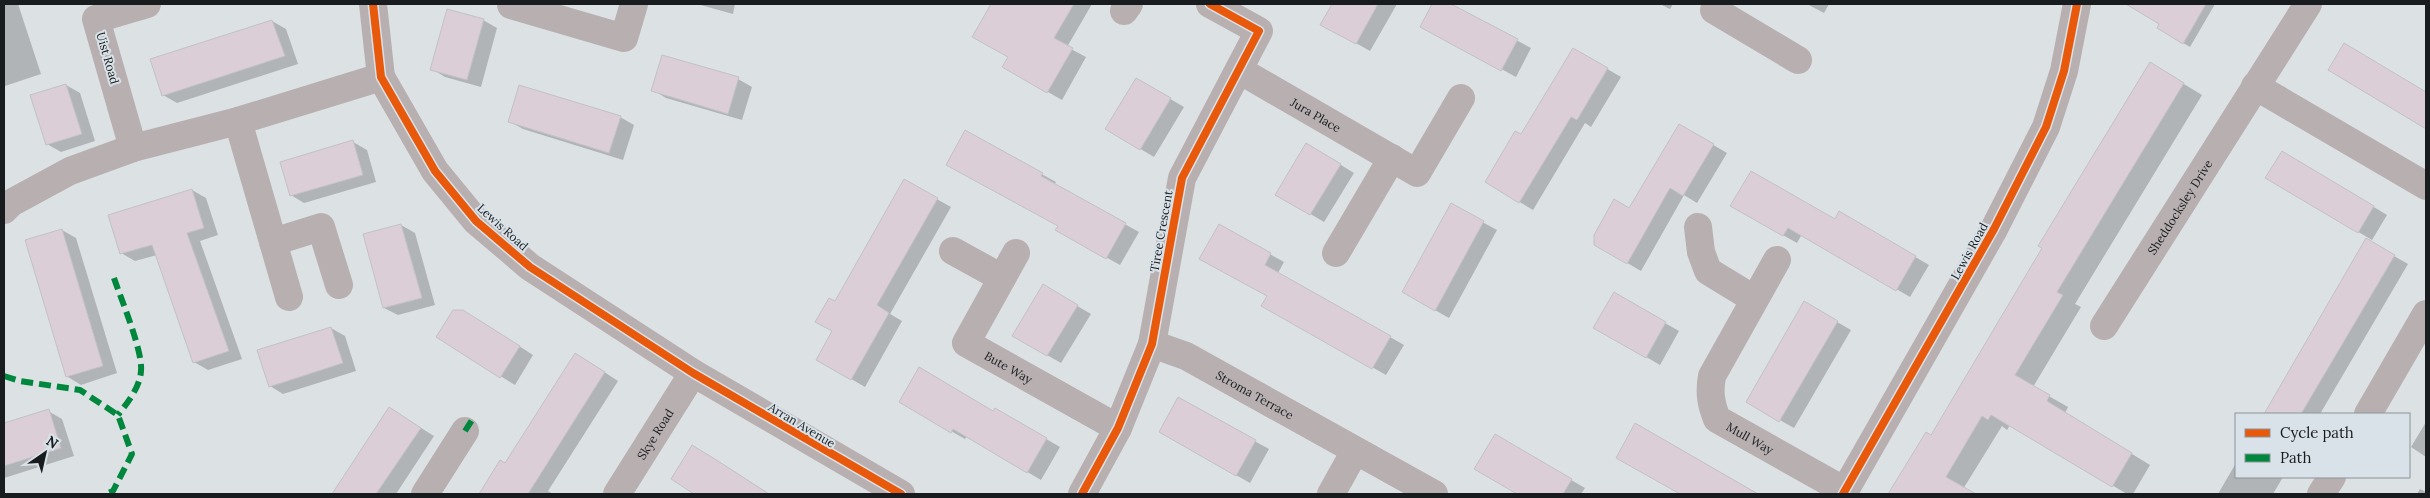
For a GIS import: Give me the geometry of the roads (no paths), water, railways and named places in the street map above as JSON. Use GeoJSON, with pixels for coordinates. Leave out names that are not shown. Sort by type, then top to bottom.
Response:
{"type":"FeatureCollection","features":[{"type":"Feature","properties":{"kind":"street","name":"Uist Road"},"geometry":{"type":"LineString","coordinates":[[133,148],[96,19],[147,4]]}},
{"type":"Feature","properties":{"kind":"street","name":"Lewis Road"},"geometry":{"type":"LineString","coordinates":[[373,4],[381,77],[435,171],[476,222],[530,266],[693,373]]}},
{"type":"Feature","properties":{"kind":"street"},"geometry":{"type":"LineString","coordinates":[[511,5],[624,38],[634,4]]}},
{"type":"Feature","properties":{"kind":"street","name":"Tiree Crescent"},"geometry":{"type":"LineString","coordinates":[[1082,494],[1118,428],[1152,344],[1182,178],[1259,31],[1210,4]]}},
{"type":"Feature","properties":{"kind":"street"},"geometry":{"type":"LineString","coordinates":[[1718,4],[1714,10],[1798,60]]}},
{"type":"Feature","properties":{"kind":"street","name":"Lewis Road"},"geometry":{"type":"LineString","coordinates":[[1844,493],[1994,229],[2046,128],[2064,71],[2077,4]]}},
{"type":"Feature","properties":{"kind":"street","name":"Sheddocksley Drive"},"geometry":{"type":"LineString","coordinates":[[2104,326],[2308,4]]}},
{"type":"Feature","properties":{"kind":"street","name":"Jura Place"},"geometry":{"type":"LineString","coordinates":[[1239,70],[1417,173],[1461,98]]}},
{"type":"Feature","properties":{"kind":"street"},"geometry":{"type":"LineString","coordinates":[[4,210],[11,204],[70,171],[133,148],[238,121],[381,77]]}},
{"type":"Feature","properties":{"kind":"street"},"geometry":{"type":"LineString","coordinates":[[2255,86],[2426,186]]}},
{"type":"Feature","properties":{"kind":"street"},"geometry":{"type":"LineString","coordinates":[[238,121],[289,297]]}},
{"type":"Feature","properties":{"kind":"street"},"geometry":{"type":"LineString","coordinates":[[1336,253],[1392,158]]}},
{"type":"Feature","properties":{"kind":"street"},"geometry":{"type":"LineString","coordinates":[[273,242],[321,227],[339,285]]}},
{"type":"Feature","properties":{"kind":"street"},"geometry":{"type":"LineString","coordinates":[[1698,227],[1702,252],[1708,271],[1754,299]]}},
{"type":"Feature","properties":{"kind":"street"},"geometry":{"type":"LineString","coordinates":[[953,251],[1002,278]]}},
{"type":"Feature","properties":{"kind":"street","name":"Bute Way"},"geometry":{"type":"LineString","coordinates":[[1016,253],[966,343],[1118,428]]}},
{"type":"Feature","properties":{"kind":"street","name":"Mull Way"},"geometry":{"type":"LineString","coordinates":[[1777,260],[1712,376],[1709,391],[1718,419],[1844,493]]}},
{"type":"Feature","properties":{"kind":"street"},"geometry":{"type":"LineString","coordinates":[[2369,413],[2426,314]]}},
{"type":"Feature","properties":{"kind":"street","name":"Stroma Terrace"},"geometry":{"type":"LineString","coordinates":[[1152,344],[1186,356],[1434,494]]}},
{"type":"Feature","properties":{"kind":"street","name":"Skye Road"},"geometry":{"type":"LineString","coordinates":[[617,494],[693,373]]}},
{"type":"Feature","properties":{"kind":"street","name":"Arran Avenue"},"geometry":{"type":"LineString","coordinates":[[693,373],[901,494]]}},
{"type":"Feature","properties":{"kind":"street"},"geometry":{"type":"LineString","coordinates":[[425,494],[465,430]]}},
{"type":"Feature","properties":{"kind":"street"},"geometry":{"type":"LineString","coordinates":[[1331,494],[1355,451]]}},
{"type":"Feature","properties":{"kind":"street"},"geometry":{"type":"LineString","coordinates":[[2321,494],[2331,478]]}}]}
